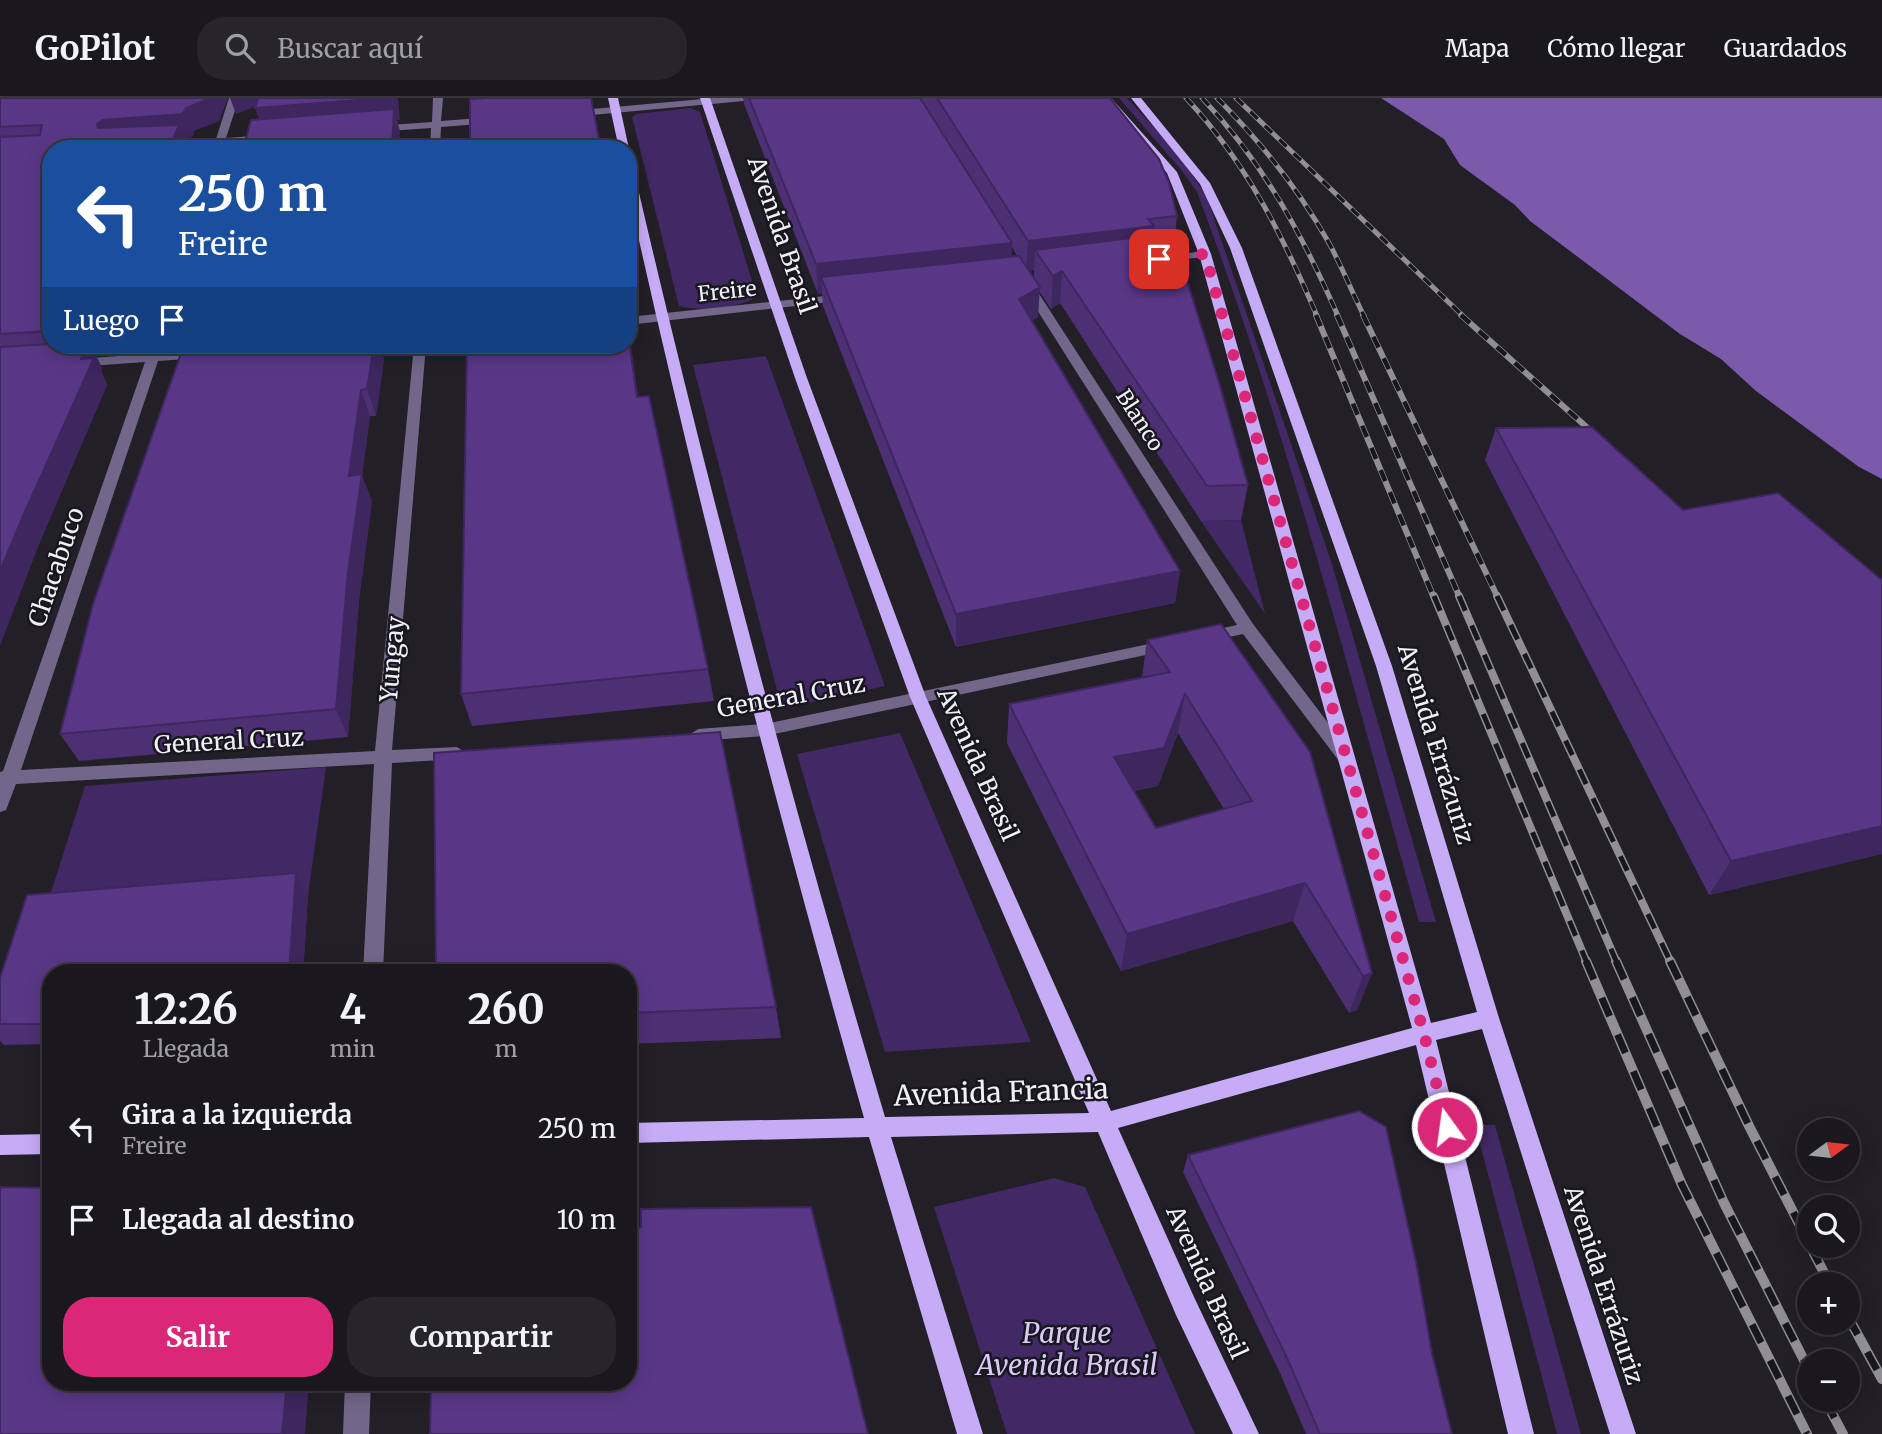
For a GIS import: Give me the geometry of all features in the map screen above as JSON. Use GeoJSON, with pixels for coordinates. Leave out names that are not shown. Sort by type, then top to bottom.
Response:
{"type":"FeatureCollection","features":[{"type":"Feature","properties":{"kind":"main road"},"geometry":{"type":"LineString","coordinates":[[613,98],[622,140]]}},
{"type":"Feature","properties":{"kind":"main road"},"geometry":{"type":"LineString","coordinates":[[1106,98],[1172,173],[1205,254],[1424,1034],[1521,1434]]}},
{"type":"Feature","properties":{"kind":"main road","name":"Avenida Errázuriz"},"geometry":{"type":"LineString","coordinates":[[1136,98],[1205,183],[1236,248],[1384,666],[1489,1018],[1623,1434]]}},
{"type":"Feature","properties":{"kind":"main road","name":"Avenida Brasil"},"geometry":{"type":"LineString","coordinates":[[706,100],[776,305],[918,697],[1185,1306],[1246,1434]]}},
{"type":"Feature","properties":{"kind":"main road"},"geometry":{"type":"LineString","coordinates":[[637,208],[661,318],[765,730],[876,1127],[970,1434]]}},
{"type":"Feature","properties":{"kind":"main road","name":"Avenida Francia"},"geometry":{"type":"LineString","coordinates":[[637,1133],[1106,1122],[1489,1018]]}},
{"type":"Feature","properties":{"kind":"main road"},"geometry":{"type":"LineString","coordinates":[[0,1145],[42,1144]]}},
{"type":"Feature","properties":{"kind":"street"},"geometry":{"type":"LineString","coordinates":[[220,140],[234,98]]}},
{"type":"Feature","properties":{"kind":"street"},"geometry":{"type":"LineString","coordinates":[[435,140],[438,98]]}},
{"type":"Feature","properties":{"kind":"street"},"geometry":{"type":"LineString","coordinates":[[554,115],[744,98]]}},
{"type":"Feature","properties":{"kind":"street"},"geometry":{"type":"LineString","coordinates":[[366,130],[501,119]]}},
{"type":"Feature","properties":{"kind":"street"},"geometry":{"type":"LineString","coordinates":[[254,140],[275,137]]}},
{"type":"Feature","properties":{"kind":"street"},"geometry":{"type":"LineString","coordinates":[[1146,261],[1205,254]]}},
{"type":"Feature","properties":{"kind":"street","name":"Blanco"},"geometry":{"type":"LineString","coordinates":[[1021,276],[1247,628],[1345,757]]}},
{"type":"Feature","properties":{"kind":"street","name":"Freire"},"geometry":{"type":"LineString","coordinates":[[637,320],[852,297]]}},
{"type":"Feature","properties":{"kind":"street"},"geometry":{"type":"LineString","coordinates":[[66,363],[133,354]]}},
{"type":"Feature","properties":{"kind":"street","name":"Chacabuco"},"geometry":{"type":"LineString","coordinates":[[0,805],[5,777],[154,354]]}},
{"type":"Feature","properties":{"kind":"street","name":"Yungay"},"geometry":{"type":"LineString","coordinates":[[373,964],[383,758],[419,354]]}},
{"type":"Feature","properties":{"kind":"street","name":"General Cruz"},"geometry":{"type":"LineString","coordinates":[[679,737],[765,730],[1247,628]]}},
{"type":"Feature","properties":{"kind":"street","name":"General Cruz"},"geometry":{"type":"LineString","coordinates":[[5,777],[478,751]]}},
{"type":"Feature","properties":{"kind":"street"},"geometry":{"type":"LineString","coordinates":[[356,1434],[358,1391]]}},
{"type":"Feature","properties":{"kind":"green space"},"geometry":{"type":"Polygon","coordinates":[[[1119,98],[1127,98],[1160,134],[1190,171],[1207,198],[1331,561],[1436,922],[1419,922],[1289,463],[1230,282],[1197,192],[1119,98]]]}},
{"type":"Feature","properties":{"kind":"green space"},"geometry":{"type":"Polygon","coordinates":[[[690,108],[700,112],[757,297],[730,306],[697,309],[679,306],[632,117],[636,114],[690,108]]]}},
{"type":"Feature","properties":{"kind":"green space"},"geometry":{"type":"Polygon","coordinates":[[[766,356],[885,686],[782,709],[693,365],[766,356]]]}},
{"type":"Feature","properties":{"kind":"green space"},"geometry":{"type":"Polygon","coordinates":[[[1241,520],[1265,614],[1201,521],[1241,520]]]}},
{"type":"Feature","properties":{"kind":"green space"},"geometry":{"type":"Polygon","coordinates":[[[900,733],[1031,1042],[885,1052],[797,754],[900,733]]]}},
{"type":"Feature","properties":{"kind":"green space"},"geometry":{"type":"Polygon","coordinates":[[[326,767],[308,895],[43,917],[85,786],[326,767]]]}},
{"type":"Feature","properties":{"kind":"green space"},"geometry":{"type":"Polygon","coordinates":[[[1475,1125],[1495,1125],[1581,1434],[1557,1434],[1475,1125]]]}},
{"type":"Feature","properties":{"kind":"green space","name":"Parque Avenida Brasil"},"geometry":{"type":"Polygon","coordinates":[[[1054,1178],[1085,1187],[1195,1434],[1007,1434],[934,1207],[1054,1178]]]}},
{"type":"Feature","properties":{"kind":"shaded area"},"geometry":{"type":"Polygon","coordinates":[[[1381,98],[1882,98],[1882,479],[1859,467],[1756,391],[1721,359],[1680,334],[1530,221],[1515,205],[1460,165],[1444,139],[1381,98]]]}},
{"type":"Feature","properties":{"kind":"building"},"geometry":{"type":"Polygon","coordinates":[[[0,98],[210,98],[186,108],[183,114],[103,120],[97,124],[98,128],[179,125],[173,140],[42,140],[42,332],[0,334],[0,137],[40,135],[42,125],[0,127],[0,98]]]}},
{"type":"Feature","properties":{"kind":"building"},"geometry":{"type":"Polygon","coordinates":[[[258,98],[385,98],[255,108],[258,98]]]}},
{"type":"Feature","properties":{"kind":"building"},"geometry":{"type":"Polygon","coordinates":[[[591,98],[599,140],[470,140],[470,99],[591,98]]]}},
{"type":"Feature","properties":{"kind":"building"},"geometry":{"type":"Polygon","coordinates":[[[749,98],[920,98],[1012,243],[816,264],[749,98]]]}},
{"type":"Feature","properties":{"kind":"building"},"geometry":{"type":"Polygon","coordinates":[[[937,98],[1110,98],[1159,159],[1169,183],[1177,216],[1148,219],[1154,226],[1028,241],[937,98]]]}},
{"type":"Feature","properties":{"kind":"building"},"geometry":{"type":"Polygon","coordinates":[[[394,109],[392,140],[245,140],[251,120],[394,109]]]}},
{"type":"Feature","properties":{"kind":"building"},"geometry":{"type":"Polygon","coordinates":[[[1163,234],[1178,252],[1248,485],[1207,486],[1062,271],[1053,276],[1035,250],[1163,234]]]}},
{"type":"Feature","properties":{"kind":"building"},"geometry":{"type":"Polygon","coordinates":[[[1019,256],[1040,287],[1019,299],[1180,571],[956,614],[821,277],[1019,256]]]}},
{"type":"Feature","properties":{"kind":"building"},"geometry":{"type":"Polygon","coordinates":[[[42,345],[42,354],[83,354],[81,359],[94,358],[0,571],[0,347],[42,345]]]}},
{"type":"Feature","properties":{"kind":"building"},"geometry":{"type":"Polygon","coordinates":[[[181,354],[373,354],[367,389],[361,390],[349,476],[362,474],[348,572],[336,709],[60,734],[93,604],[181,354]]]}},
{"type":"Feature","properties":{"kind":"building"},"geometry":{"type":"Polygon","coordinates":[[[467,354],[631,354],[637,397],[649,396],[708,669],[461,694],[467,354]]]}},
{"type":"Feature","properties":{"kind":"building"},"geometry":{"type":"Polygon","coordinates":[[[1592,427],[1683,510],[1778,493],[1882,580],[1882,826],[1731,861],[1496,428],[1592,427]]]}},
{"type":"Feature","properties":{"kind":"building"},"geometry":{"type":"Polygon","coordinates":[[[1221,624],[1310,752],[1372,973],[1363,976],[1305,883],[1127,934],[1009,704],[1170,672],[1147,640],[1221,624]],[[1185,694],[1164,748],[1114,757],[1156,828],[1252,801],[1185,694]]]}},
{"type":"Feature","properties":{"kind":"building"},"geometry":{"type":"Polygon","coordinates":[[[720,732],[776,1007],[637,1013],[637,964],[436,964],[434,753],[720,732]]]}},
{"type":"Feature","properties":{"kind":"building"},"geometry":{"type":"Polygon","coordinates":[[[296,873],[290,964],[42,964],[42,1024],[0,1024],[0,978],[27,895],[296,873]]]}},
{"type":"Feature","properties":{"kind":"building"},"geometry":{"type":"Polygon","coordinates":[[[1359,1111],[1386,1127],[1416,1262],[1432,1353],[1452,1434],[1320,1434],[1287,1358],[1188,1155],[1359,1111]]]}},
{"type":"Feature","properties":{"kind":"building"},"geometry":{"type":"Polygon","coordinates":[[[0,1187],[42,1188],[42,1391],[286,1391],[282,1434],[0,1434],[0,1187]]]}},
{"type":"Feature","properties":{"kind":"building"},"geometry":{"type":"Polygon","coordinates":[[[811,1207],[868,1434],[430,1434],[431,1391],[637,1391],[637,1228],[641,1227],[641,1209],[811,1207]]]}},
{"type":"Feature","properties":{"kind":"railway"},"geometry":{"type":"LineString","coordinates":[[1186,98],[1245,174],[1291,257],[1317,316]]}},
{"type":"Feature","properties":{"kind":"railway"},"geometry":{"type":"LineString","coordinates":[[1202,98],[1244,148],[1280,201],[1311,257],[1338,316]]}},
{"type":"Feature","properties":{"kind":"railway"},"geometry":{"type":"LineString","coordinates":[[1217,98],[1263,149],[1305,204],[1329,243],[1364,316]]}},
{"type":"Feature","properties":{"kind":"railway"},"geometry":{"type":"LineString","coordinates":[[1236,98],[1463,316]]}},
{"type":"Feature","properties":{"kind":"railway"},"geometry":{"type":"LineString","coordinates":[[1316,315],[1434,598]]}},
{"type":"Feature","properties":{"kind":"railway"},"geometry":{"type":"LineString","coordinates":[[1337,315],[1460,598]]}},
{"type":"Feature","properties":{"kind":"railway"},"geometry":{"type":"LineString","coordinates":[[1363,315],[1498,598]]}},
{"type":"Feature","properties":{"kind":"railway"},"geometry":{"type":"LineString","coordinates":[[1461,315],[1600,439]]}},
{"type":"Feature","properties":{"kind":"railway"},"geometry":{"type":"LineString","coordinates":[[1434,596],[1587,963]]}},
{"type":"Feature","properties":{"kind":"railway"},"geometry":{"type":"LineString","coordinates":[[1459,596],[1617,963]]}},
{"type":"Feature","properties":{"kind":"railway"},"geometry":{"type":"LineString","coordinates":[[1497,596],[1671,963]]}},
{"type":"Feature","properties":{"kind":"railway"},"geometry":{"type":"LineString","coordinates":[[1586,961],[1682,1185],[1807,1434]]}},
{"type":"Feature","properties":{"kind":"railway"},"geometry":{"type":"LineString","coordinates":[[1616,961],[1724,1203],[1798,1349]]}},
{"type":"Feature","properties":{"kind":"railway"},"geometry":{"type":"LineString","coordinates":[[1670,961],[1797,1220]]}},
{"type":"Feature","properties":{"kind":"railway"},"geometry":{"type":"LineString","coordinates":[[1816,1258],[1824,1272]]}},
{"type":"Feature","properties":{"kind":"railway"},"geometry":{"type":"LineString","coordinates":[[1858,1335],[1882,1379]]}},
{"type":"Feature","properties":{"kind":"railway"},"geometry":{"type":"LineString","coordinates":[[1831,1412],[1843,1434]]}},
{"type":"Feature","properties":{"kind":"route"},"geometry":{"type":"LineString","coordinates":[[1159,259],[1205,254],[1424,1034],[1447,1127]]}}]}
